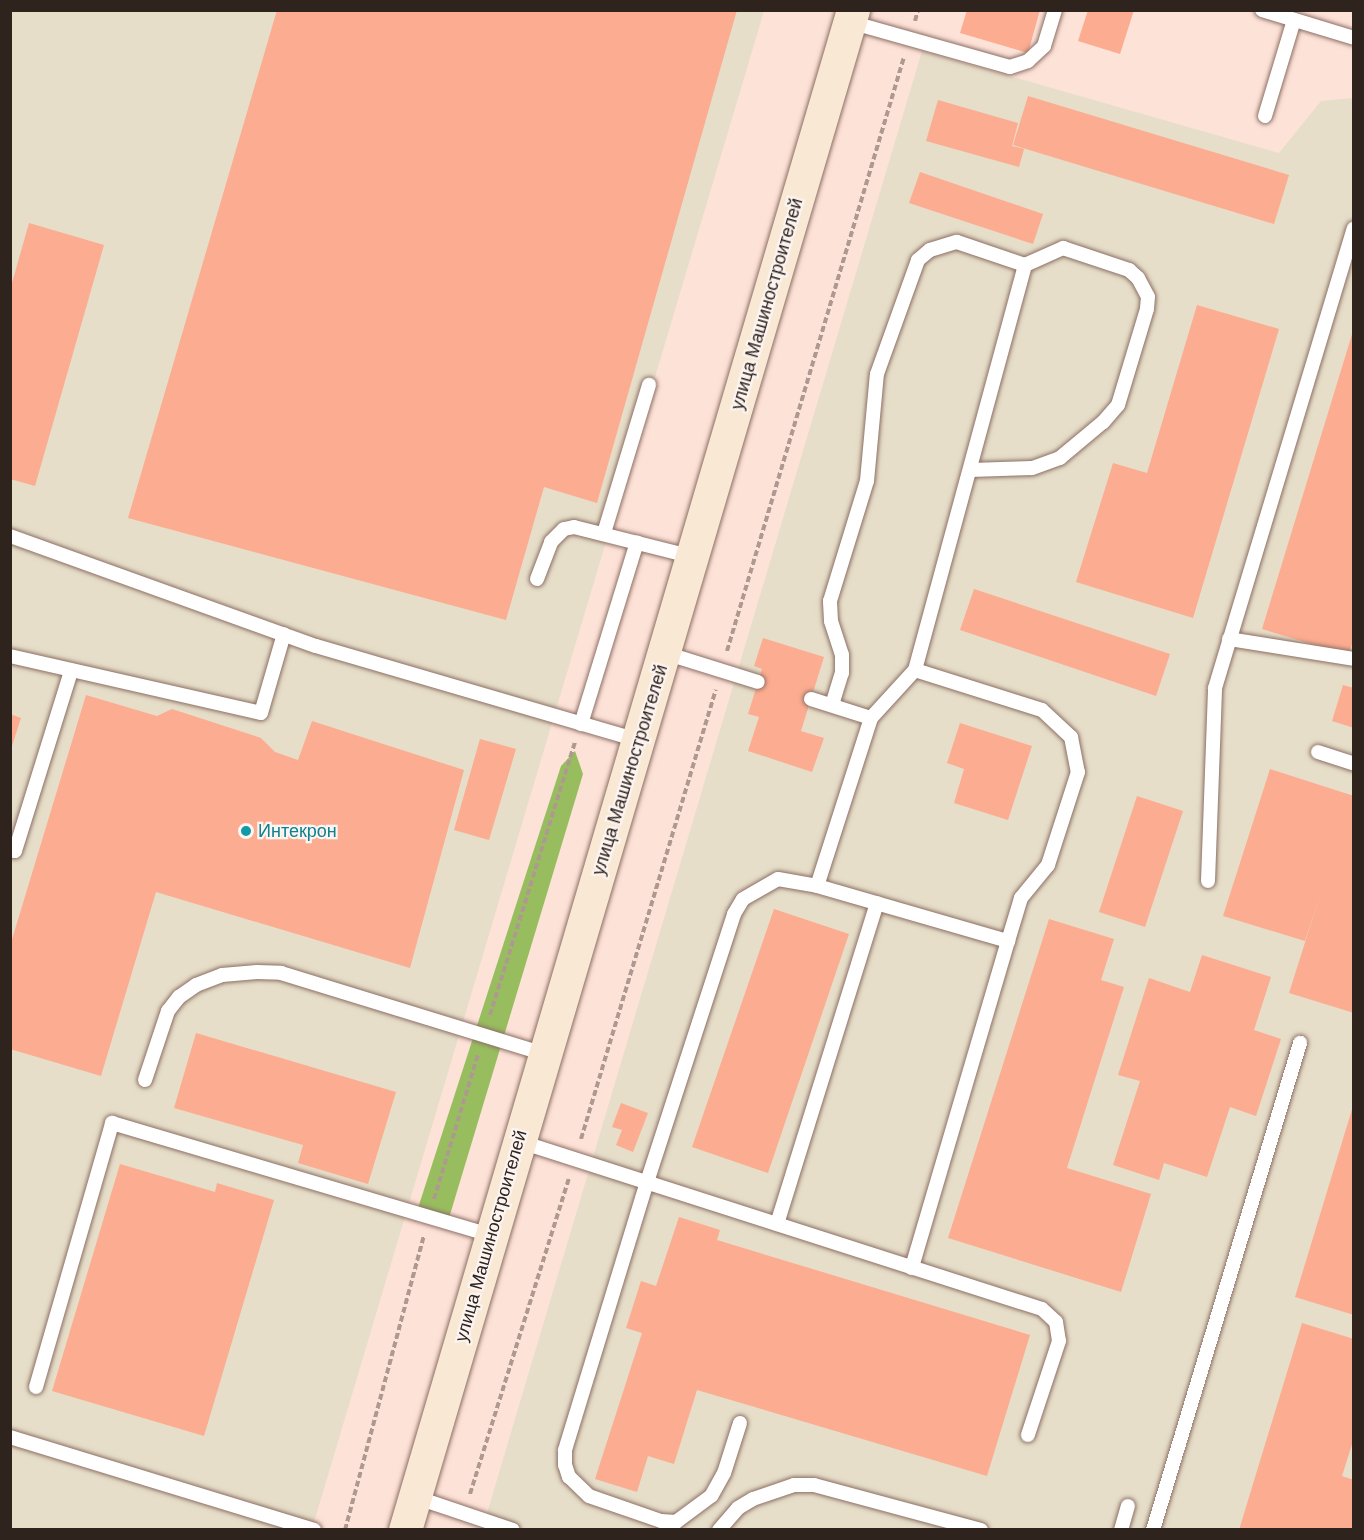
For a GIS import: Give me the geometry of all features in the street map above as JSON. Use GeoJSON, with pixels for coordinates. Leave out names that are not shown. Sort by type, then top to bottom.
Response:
{"type":"FeatureCollection","features":[{"type":"Feature","properties":{"kind":"main road","name":"улица Машиностроителей"},"geometry":{"type":"LineString","coordinates":[[405,1530],[490,1235],[547,1055],[852,16]]}},
{"type":"Feature","properties":{"kind":"lane"},"geometry":{"type":"LineString","coordinates":[[852,16],[909,39],[1010,67],[1018,65],[1044,46],[1055,10]]}},
{"type":"Feature","properties":{"kind":"lane"},"geometry":{"type":"LineString","coordinates":[[1262,10],[1353,38]]}},
{"type":"Feature","properties":{"kind":"lane"},"geometry":{"type":"LineString","coordinates":[[1265,116],[1294,20]]}},
{"type":"Feature","properties":{"kind":"lane"},"geometry":{"type":"LineString","coordinates":[[1208,881],[1215,688],[1353,229]]}},
{"type":"Feature","properties":{"kind":"lane"},"geometry":{"type":"LineString","coordinates":[[832,705],[842,673],[842,655],[831,621],[830,601],[867,481],[877,374],[911,272],[930,250],[957,242],[1025,265],[1063,248],[1128,270],[1144,287],[1148,309],[1118,405],[1083,442],[1060,458],[1032,468],[970,470]]}},
{"type":"Feature","properties":{"kind":"lane"},"geometry":{"type":"LineString","coordinates":[[817,886],[871,718],[915,670],[1025,265]]}},
{"type":"Feature","properties":{"kind":"lane"},"geometry":{"type":"LineString","coordinates":[[604,533],[649,385]]}},
{"type":"Feature","properties":{"kind":"lane"},"geometry":{"type":"LineString","coordinates":[[537,579],[551,542],[564,529],[583,527],[693,557]]}},
{"type":"Feature","properties":{"kind":"lane"},"geometry":{"type":"LineString","coordinates":[[10,536],[284,634],[638,740]]}},
{"type":"Feature","properties":{"kind":"lane"},"geometry":{"type":"LineString","coordinates":[[581,724],[637,542]]}},
{"type":"Feature","properties":{"kind":"lane"},"geometry":{"type":"LineString","coordinates":[[10,656],[261,713],[284,634]]}},
{"type":"Feature","properties":{"kind":"lane"},"geometry":{"type":"LineString","coordinates":[[1229,639],[1353,659]]}},
{"type":"Feature","properties":{"kind":"lane"},"geometry":{"type":"LineString","coordinates":[[665,653],[758,682]]}},
{"type":"Feature","properties":{"kind":"lane"},"geometry":{"type":"LineString","coordinates":[[912,1268],[1021,898],[1048,865],[1078,772],[1077,754],[1071,737],[1042,710],[915,670]]}},
{"type":"Feature","properties":{"kind":"lane"},"geometry":{"type":"LineString","coordinates":[[10,850],[15,851],[71,671]]}},
{"type":"Feature","properties":{"kind":"lane"},"geometry":{"type":"LineString","coordinates":[[811,699],[871,718]]}},
{"type":"Feature","properties":{"kind":"lane"},"geometry":{"type":"LineString","coordinates":[[1318,752],[1353,764]]}},
{"type":"Feature","properties":{"kind":"lane"},"geometry":{"type":"LineString","coordinates":[[740,1423],[724,1473],[711,1496],[676,1522],[661,1521],[589,1496],[569,1477],[565,1450],[647,1182],[734,914],[743,899],[778,879],[817,886],[1008,941]]}},
{"type":"Feature","properties":{"kind":"lane"},"geometry":{"type":"LineString","coordinates":[[777,1224],[877,903]]}},
{"type":"Feature","properties":{"kind":"lane"},"geometry":{"type":"LineString","coordinates":[[145,1080],[168,1011],[196,985],[222,975],[282,973],[547,1055]]}},
{"type":"Feature","properties":{"kind":"lane"},"geometry":{"type":"LineString","coordinates":[[1154,1530],[1299,1043]]}},
{"type":"Feature","properties":{"kind":"lane"},"geometry":{"type":"LineString","coordinates":[[36,1387],[112,1124],[490,1235]]}},
{"type":"Feature","properties":{"kind":"lane"},"geometry":{"type":"LineString","coordinates":[[518,1141],[1042,1309],[1056,1322],[1059,1341],[1028,1435]]}},
{"type":"Feature","properties":{"kind":"lane"},"geometry":{"type":"LineString","coordinates":[[10,1437],[314,1530]]}},
{"type":"Feature","properties":{"kind":"lane"},"geometry":{"type":"LineString","coordinates":[[719,1530],[738,1508],[753,1499],[804,1485],[981,1530]]}},
{"type":"Feature","properties":{"kind":"lane"},"geometry":{"type":"LineString","coordinates":[[415,1497],[513,1530]]}},
{"type":"Feature","properties":{"kind":"lane"},"geometry":{"type":"LineString","coordinates":[[1121,1530],[1128,1506]]}},
{"type":"Feature","properties":{"kind":"path"},"geometry":{"type":"LineString","coordinates":[[464,1513],[575,1159],[918,10]]}},
{"type":"Feature","properties":{"kind":"path"},"geometry":{"type":"LineString","coordinates":[[345,1530],[429,1216],[483,1035],[581,724]]}},
{"type":"Feature","properties":{"kind":"shaded area"},"geometry":{"type":"Polygon","coordinates":[[[10,11],[764,11],[312,1529],[11,1529],[10,11]]]}},
{"type":"Feature","properties":{"kind":"shaded area"},"geometry":{"type":"Polygon","coordinates":[[[922,51],[1279,153],[1321,101],[1353,98],[1353,1529],[482,1530],[922,51]]]}},
{"type":"Feature","properties":{"kind":"green space"},"geometry":{"type":"Polygon","coordinates":[[[575,751],[583,774],[449,1218],[418,1208],[561,766],[575,751]]]}},
{"type":"Feature","properties":{"kind":"building"},"geometry":{"type":"Polygon","coordinates":[[[277,10],[737,10],[597,503],[544,487],[506,620],[128,518],[277,10]]]}},
{"type":"Feature","properties":{"kind":"building"},"geometry":{"type":"Polygon","coordinates":[[[967,10],[1040,10],[1028,53],[960,33],[967,10]]]}},
{"type":"Feature","properties":{"kind":"building"},"geometry":{"type":"Polygon","coordinates":[[[1088,10],[1134,10],[1120,54],[1078,41],[1088,10]]]}},
{"type":"Feature","properties":{"kind":"building"},"geometry":{"type":"Polygon","coordinates":[[[1028,96],[1289,175],[1274,224],[1013,145],[1028,96]]]}},
{"type":"Feature","properties":{"kind":"building"},"geometry":{"type":"Polygon","coordinates":[[[938,100],[1018,123],[1012,146],[1024,149],[1019,167],[926,141],[938,100]]]}},
{"type":"Feature","properties":{"kind":"building"},"geometry":{"type":"Polygon","coordinates":[[[920,172],[1043,214],[1033,244],[909,203],[920,172]]]}},
{"type":"Feature","properties":{"kind":"building"},"geometry":{"type":"Polygon","coordinates":[[[29,223],[104,245],[35,486],[10,479],[10,290],[29,223]]]}},
{"type":"Feature","properties":{"kind":"building"},"geometry":{"type":"Polygon","coordinates":[[[1197,305],[1279,329],[1193,618],[1076,582],[1113,463],[1147,473],[1197,305]]]}},
{"type":"Feature","properties":{"kind":"building"},"geometry":{"type":"Polygon","coordinates":[[[1353,331],[1354,639],[1348,655],[1262,629],[1353,331]]]}},
{"type":"Feature","properties":{"kind":"building"},"geometry":{"type":"Polygon","coordinates":[[[974,589],[1170,654],[1156,696],[960,630],[974,589]]]}},
{"type":"Feature","properties":{"kind":"building"},"geometry":{"type":"Polygon","coordinates":[[[763,638],[824,657],[801,731],[824,738],[812,772],[748,751],[759,717],[748,714],[762,669],[754,666],[763,638]]]}},
{"type":"Feature","properties":{"kind":"building"},"geometry":{"type":"Polygon","coordinates":[[[1343,685],[1354,688],[1354,728],[1332,721],[1343,685]]]}},
{"type":"Feature","properties":{"kind":"building","name":"Интекрон"},"geometry":{"type":"Polygon","coordinates":[[[86,695],[157,716],[172,709],[261,738],[275,752],[298,760],[312,721],[464,770],[410,968],[156,892],[101,1076],[10,1049],[10,946],[86,695]]]}},
{"type":"Feature","properties":{"kind":"building"},"geometry":{"type":"Polygon","coordinates":[[[10,714],[21,718],[11,749],[10,749],[10,714]]]}},
{"type":"Feature","properties":{"kind":"building"},"geometry":{"type":"Polygon","coordinates":[[[960,723],[1032,746],[1008,820],[954,803],[964,769],[947,763],[960,723]]]}},
{"type":"Feature","properties":{"kind":"building"},"geometry":{"type":"Polygon","coordinates":[[[480,739],[516,749],[489,840],[454,830],[480,739]]]}},
{"type":"Feature","properties":{"kind":"building"},"geometry":{"type":"Polygon","coordinates":[[[1270,769],[1354,796],[1354,1013],[1289,993],[1321,892],[1305,941],[1223,916],[1270,769]]]}},
{"type":"Feature","properties":{"kind":"building"},"geometry":{"type":"Polygon","coordinates":[[[1137,796],[1183,811],[1145,927],[1099,912],[1137,796]]]}},
{"type":"Feature","properties":{"kind":"building"},"geometry":{"type":"Polygon","coordinates":[[[774,909],[849,934],[768,1173],[692,1147],[774,909]]]}},
{"type":"Feature","properties":{"kind":"building"},"geometry":{"type":"Polygon","coordinates":[[[1049,919],[1114,939],[1101,980],[1124,987],[1067,1168],[1151,1194],[1121,1292],[948,1238],[1049,919]]]}},
{"type":"Feature","properties":{"kind":"building"},"geometry":{"type":"Polygon","coordinates":[[[1202,955],[1271,977],[1254,1030],[1281,1039],[1256,1116],[1230,1107],[1207,1177],[1164,1163],[1159,1180],[1113,1165],[1140,1081],[1118,1075],[1149,978],[1190,992],[1202,955]]]}},
{"type":"Feature","properties":{"kind":"building"},"geometry":{"type":"Polygon","coordinates":[[[196,1033],[396,1092],[368,1184],[298,1163],[303,1145],[174,1108],[196,1033]]]}},
{"type":"Feature","properties":{"kind":"building"},"geometry":{"type":"Polygon","coordinates":[[[621,1103],[648,1113],[633,1152],[616,1145],[622,1130],[612,1127],[621,1103]]]}},
{"type":"Feature","properties":{"kind":"building"},"geometry":{"type":"Polygon","coordinates":[[[1354,1106],[1354,1315],[1295,1297],[1354,1106]]]}},
{"type":"Feature","properties":{"kind":"building"},"geometry":{"type":"Polygon","coordinates":[[[120,1164],[215,1192],[217,1183],[274,1200],[204,1436],[52,1391],[120,1164]]]}},
{"type":"Feature","properties":{"kind":"building"},"geometry":{"type":"Polygon","coordinates":[[[679,1217],[720,1230],[717,1240],[1030,1335],[987,1476],[697,1390],[674,1464],[648,1456],[637,1492],[595,1479],[642,1333],[626,1328],[641,1281],[656,1286],[679,1217]]]}},
{"type":"Feature","properties":{"kind":"building"},"geometry":{"type":"Polygon","coordinates":[[[1302,1323],[1354,1339],[1354,1438],[1342,1476],[1354,1480],[1354,1530],[1239,1530],[1302,1323]]]}},
{"type":"Feature","properties":{"kind":"place","name":"Интекрон"},"geometry":{"type":"Point","coordinates":[246,831]}}]}
